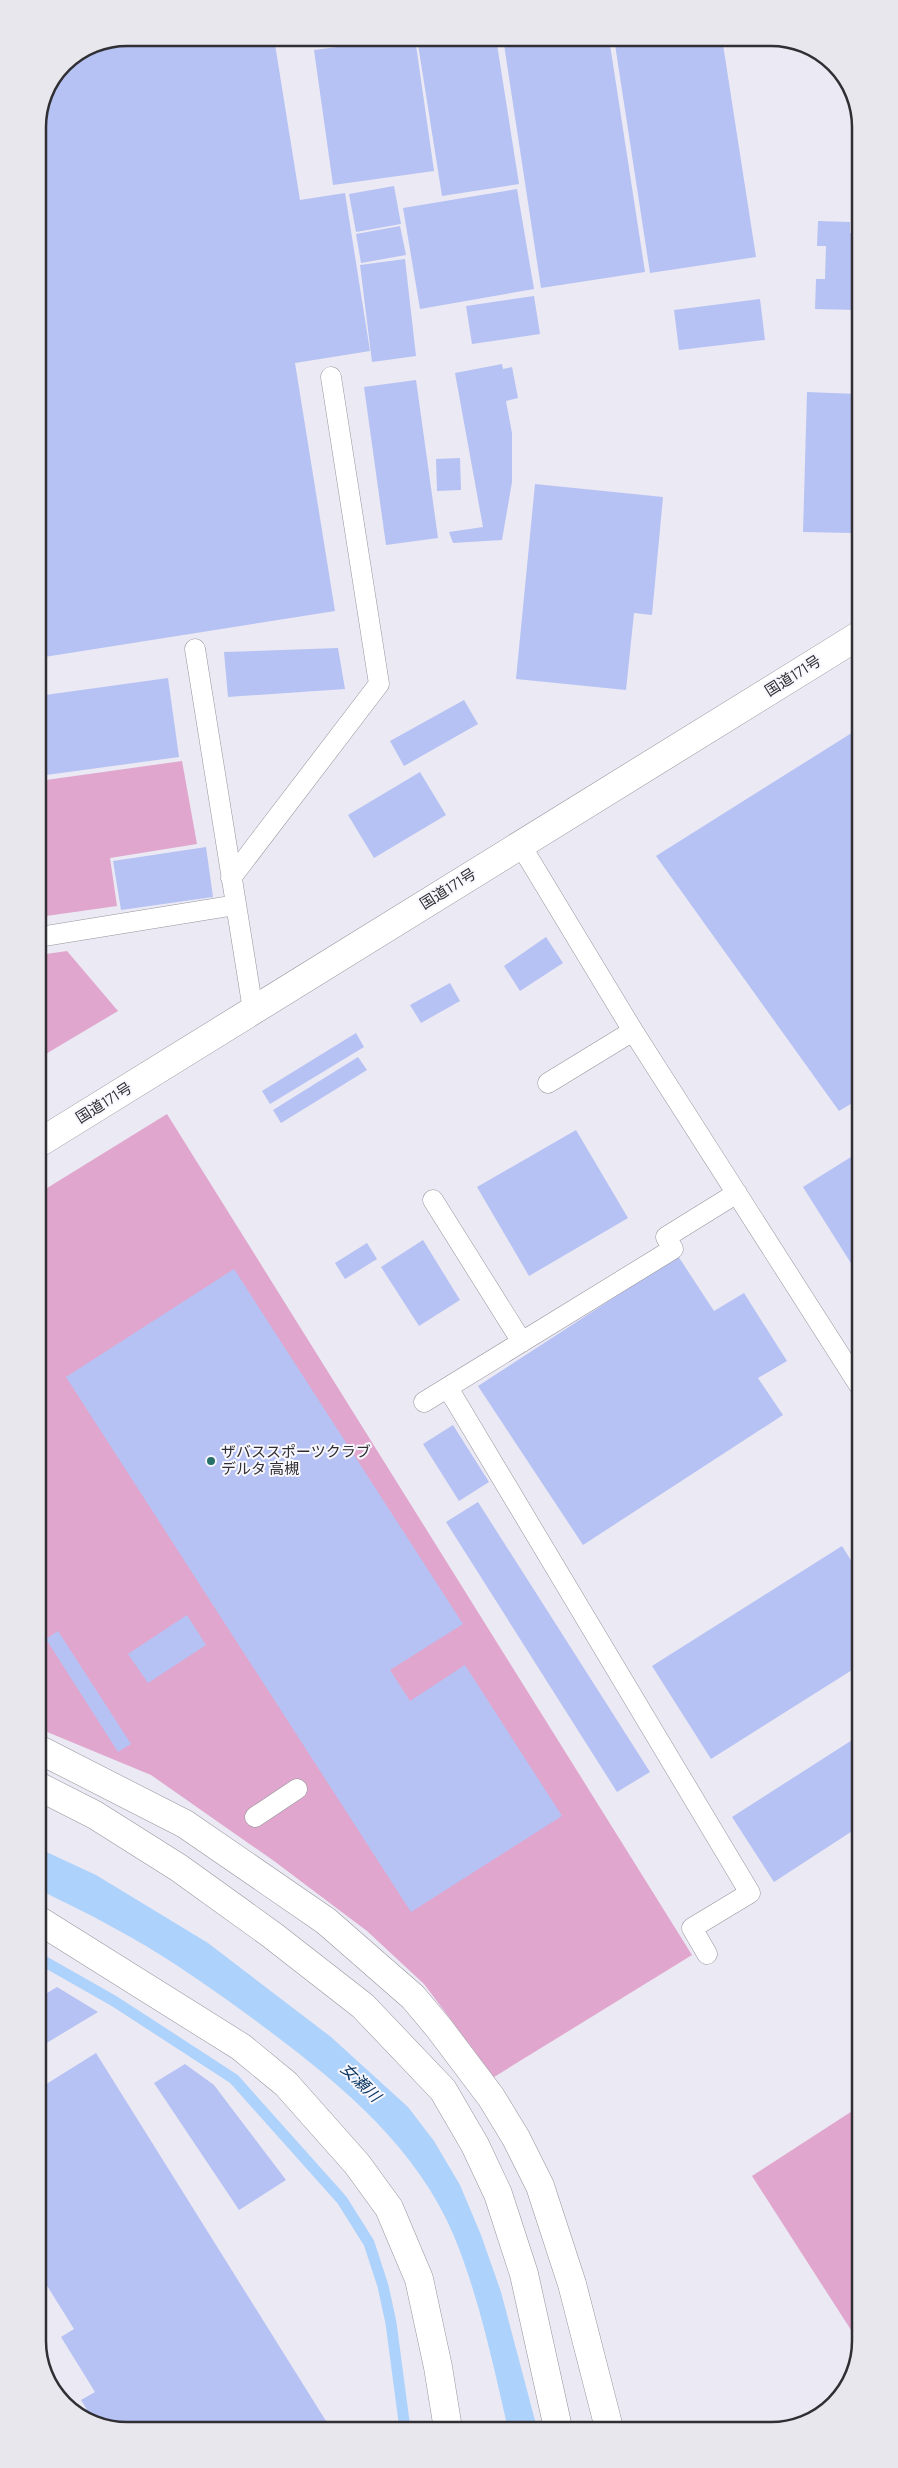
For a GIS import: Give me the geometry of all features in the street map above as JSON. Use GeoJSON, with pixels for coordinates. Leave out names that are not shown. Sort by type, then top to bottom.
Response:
{"type":"FeatureCollection","features":[{"type":"Feature","properties":{"kind":"main road","name":"国道171号"},"geometry":{"type":"LineString","coordinates":[[46,1140],[852,640]]}},
{"type":"Feature","properties":{"kind":"main road"},"geometry":{"type":"LineString","coordinates":[[46,1753],[185,1824],[326,1921],[413,1997],[429,2015],[466,2061],[491,2097],[516,2138],[540,2186],[572,2284],[607,2422]]}},
{"type":"Feature","properties":{"kind":"main road"},"geometry":{"type":"LineString","coordinates":[[46,1790],[95,1815],[179,1868],[272,1936],[363,2006],[443,2090],[475,2145],[498,2194],[524,2274],[557,2422]]}},
{"type":"Feature","properties":{"kind":"main road"},"geometry":{"type":"LineString","coordinates":[[46,1924],[150,1987],[241,2047],[286,2084],[358,2164],[389,2208],[419,2278],[438,2367],[447,2422]]}},
{"type":"Feature","properties":{"kind":"lane"},"geometry":{"type":"LineString","coordinates":[[232,878],[379,684],[330,377]]}},
{"type":"Feature","properties":{"kind":"lane"},"geometry":{"type":"LineString","coordinates":[[195,649],[253,1010]]}},
{"type":"Feature","properties":{"kind":"lane"},"geometry":{"type":"LineString","coordinates":[[520,844],[634,1031],[852,1374]]}},
{"type":"Feature","properties":{"kind":"lane"},"geometry":{"type":"LineString","coordinates":[[46,936],[236,905]]}},
{"type":"Feature","properties":{"kind":"lane"},"geometry":{"type":"LineString","coordinates":[[548,1083],[634,1031]]}},
{"type":"Feature","properties":{"kind":"lane"},"geometry":{"type":"LineString","coordinates":[[424,1402],[673,1249],[666,1237],[737,1193]]}},
{"type":"Feature","properties":{"kind":"lane"},"geometry":{"type":"LineString","coordinates":[[433,1200],[522,1342]]}},
{"type":"Feature","properties":{"kind":"lane"},"geometry":{"type":"LineString","coordinates":[[448,1388],[750,1893],[692,1928],[708,1954]]}},
{"type":"Feature","properties":{"kind":"lane"},"geometry":{"type":"LineString","coordinates":[[255,1817],[297,1789]]}},
{"type":"Feature","properties":{"kind":"shaded area"},"geometry":{"type":"Polygon","coordinates":[[[182,761],[197,844],[110,858],[117,906],[46,916],[46,780],[182,761]]]}},
{"type":"Feature","properties":{"kind":"shaded area"},"geometry":{"type":"Polygon","coordinates":[[[67,951],[118,1011],[46,1054],[46,954],[67,951]]]}},
{"type":"Feature","properties":{"kind":"shaded area","name":"ザバススポーツクラブ デルタ 高槻"},"geometry":{"type":"Polygon","coordinates":[[[167,1114],[692,1955],[494,2077],[424,1984],[367,1931],[274,1861],[151,1775],[46,1731],[46,1189],[167,1114]]]}},
{"type":"Feature","properties":{"kind":"shaded area"},"geometry":{"type":"Polygon","coordinates":[[[852,2111],[852,2332],[752,2176],[852,2111]]]}},
{"type":"Feature","properties":{"kind":"water","name":"女瀬川"},"geometry":{"type":"Polygon","coordinates":[[[46,1852],[96,1875],[208,1943],[331,2037],[408,2107],[434,2141],[460,2185],[481,2235],[501,2292],[535,2422],[506,2422],[478,2307],[454,2236],[436,2201],[415,2168],[390,2138],[334,2082],[272,2033],[163,1956],[96,1918],[46,1893],[46,1852]]]}},
{"type":"Feature","properties":{"kind":"building"},"geometry":{"type":"Polygon","coordinates":[[[127,46],[275,46],[300,200],[345,193],[370,351],[295,363],[335,611],[46,657],[46,122],[49,106],[63,78],[74,66],[96,52],[127,46]]]}},
{"type":"Feature","properties":{"kind":"building"},"geometry":{"type":"Polygon","coordinates":[[[345,46],[416,46],[434,171],[333,185],[314,50],[345,46]]]}},
{"type":"Feature","properties":{"kind":"building"},"geometry":{"type":"Polygon","coordinates":[[[418,46],[497,46],[519,184],[442,196],[418,46]]]}},
{"type":"Feature","properties":{"kind":"building"},"geometry":{"type":"Polygon","coordinates":[[[504,46],[610,46],[645,272],[541,288],[504,46]]]}},
{"type":"Feature","properties":{"kind":"building"},"geometry":{"type":"Polygon","coordinates":[[[615,46],[723,46],[756,257],[650,273],[615,46]]]}},
{"type":"Feature","properties":{"kind":"building"},"geometry":{"type":"Polygon","coordinates":[[[394,186],[401,224],[356,232],[349,194],[394,186]]]}},
{"type":"Feature","properties":{"kind":"building"},"geometry":{"type":"Polygon","coordinates":[[[517,189],[534,289],[420,309],[403,208],[517,189]]]}},
{"type":"Feature","properties":{"kind":"building"},"geometry":{"type":"Polygon","coordinates":[[[818,221],[850,222],[850,233],[852,233],[852,310],[815,309],[816,279],[825,279],[826,246],[817,246],[818,221]]]}},
{"type":"Feature","properties":{"kind":"building"},"geometry":{"type":"Polygon","coordinates":[[[400,226],[406,255],[361,263],[356,234],[400,226]]]}},
{"type":"Feature","properties":{"kind":"building"},"geometry":{"type":"Polygon","coordinates":[[[405,259],[416,356],[372,362],[360,265],[405,259]]]}},
{"type":"Feature","properties":{"kind":"building"},"geometry":{"type":"Polygon","coordinates":[[[534,296],[540,334],[472,344],[466,306],[534,296]]]}},
{"type":"Feature","properties":{"kind":"building"},"geometry":{"type":"Polygon","coordinates":[[[760,299],[765,340],[679,350],[674,310],[760,299]]]}},
{"type":"Feature","properties":{"kind":"building"},"geometry":{"type":"Polygon","coordinates":[[[502,364],[503,369],[512,367],[518,398],[506,401],[512,433],[512,482],[502,540],[453,543],[449,532],[483,527],[455,373],[502,364]]]}},
{"type":"Feature","properties":{"kind":"building"},"geometry":{"type":"Polygon","coordinates":[[[416,380],[438,538],[386,545],[364,387],[416,380]]]}},
{"type":"Feature","properties":{"kind":"building"},"geometry":{"type":"Polygon","coordinates":[[[807,392],[852,394],[852,533],[803,532],[807,392]]]}},
{"type":"Feature","properties":{"kind":"building"},"geometry":{"type":"Polygon","coordinates":[[[460,458],[461,490],[437,491],[436,459],[460,458]]]}},
{"type":"Feature","properties":{"kind":"building"},"geometry":{"type":"Polygon","coordinates":[[[535,484],[663,497],[652,615],[634,613],[626,690],[516,679],[535,484]]]}},
{"type":"Feature","properties":{"kind":"building"},"geometry":{"type":"Polygon","coordinates":[[[338,648],[345,689],[228,697],[224,652],[338,648]]]}},
{"type":"Feature","properties":{"kind":"building"},"geometry":{"type":"Polygon","coordinates":[[[168,678],[179,757],[46,775],[46,695],[168,678]]]}},
{"type":"Feature","properties":{"kind":"building"},"geometry":{"type":"Polygon","coordinates":[[[464,700],[478,724],[404,766],[390,741],[464,700]]]}},
{"type":"Feature","properties":{"kind":"building"},"geometry":{"type":"Polygon","coordinates":[[[852,733],[852,1103],[839,1111],[656,856],[852,733]]]}},
{"type":"Feature","properties":{"kind":"building"},"geometry":{"type":"Polygon","coordinates":[[[420,772],[446,815],[374,858],[348,815],[420,772]]]}},
{"type":"Feature","properties":{"kind":"building"},"geometry":{"type":"Polygon","coordinates":[[[206,847],[213,897],[121,910],[113,861],[206,847]]]}},
{"type":"Feature","properties":{"kind":"building"},"geometry":{"type":"Polygon","coordinates":[[[546,937],[563,963],[520,991],[504,966],[546,937]]]}},
{"type":"Feature","properties":{"kind":"building"},"geometry":{"type":"Polygon","coordinates":[[[450,983],[460,1001],[421,1023],[410,1005],[450,983]]]}},
{"type":"Feature","properties":{"kind":"building"},"geometry":{"type":"Polygon","coordinates":[[[356,1033],[364,1047],[270,1104],[262,1091],[356,1033]]]}},
{"type":"Feature","properties":{"kind":"building"},"geometry":{"type":"Polygon","coordinates":[[[358,1057],[367,1070],[281,1123],[273,1110],[358,1057]]]}},
{"type":"Feature","properties":{"kind":"building"},"geometry":{"type":"Polygon","coordinates":[[[576,1130],[628,1218],[529,1276],[477,1187],[576,1130]]]}},
{"type":"Feature","properties":{"kind":"building"},"geometry":{"type":"Polygon","coordinates":[[[852,1156],[852,1265],[803,1187],[852,1156]]]}},
{"type":"Feature","properties":{"kind":"building"},"geometry":{"type":"Polygon","coordinates":[[[423,1240],[460,1300],[419,1326],[381,1267],[423,1240]]]}},
{"type":"Feature","properties":{"kind":"building"},"geometry":{"type":"Polygon","coordinates":[[[367,1243],[377,1259],[345,1279],[335,1263],[367,1243]]]}},
{"type":"Feature","properties":{"kind":"building"},"geometry":{"type":"Polygon","coordinates":[[[678,1256],[714,1311],[744,1293],[787,1361],[758,1378],[783,1415],[583,1545],[478,1386],[678,1256]]]}},
{"type":"Feature","properties":{"kind":"building"},"geometry":{"type":"Polygon","coordinates":[[[234,1269],[463,1624],[390,1670],[410,1701],[465,1665],[562,1816],[411,1912],[66,1377],[234,1269]]]}},
{"type":"Feature","properties":{"kind":"building"},"geometry":{"type":"Polygon","coordinates":[[[453,1425],[489,1482],[459,1501],[423,1444],[453,1425]]]}},
{"type":"Feature","properties":{"kind":"building"},"geometry":{"type":"Polygon","coordinates":[[[478,1502],[650,1772],[617,1792],[446,1522],[478,1502]]]}},
{"type":"Feature","properties":{"kind":"building"},"geometry":{"type":"Polygon","coordinates":[[[842,1546],[852,1562],[852,1670],[711,1759],[652,1666],[842,1546]]]}},
{"type":"Feature","properties":{"kind":"building"},"geometry":{"type":"Polygon","coordinates":[[[187,1615],[206,1645],[148,1683],[128,1654],[187,1615]]]}},
{"type":"Feature","properties":{"kind":"building"},"geometry":{"type":"Polygon","coordinates":[[[58,1631],[131,1744],[118,1752],[46,1639],[58,1631]]]}},
{"type":"Feature","properties":{"kind":"building"},"geometry":{"type":"Polygon","coordinates":[[[852,1740],[852,1831],[774,1882],[732,1817],[852,1740]]]}},
{"type":"Feature","properties":{"kind":"building"},"geometry":{"type":"Polygon","coordinates":[[[57,1987],[98,2012],[46,2043],[46,1991],[47,1993],[57,1987]]]}},
{"type":"Feature","properties":{"kind":"building"},"geometry":{"type":"Polygon","coordinates":[[[96,2053],[327,2422],[122,2422],[96,2416],[88,2412],[81,2400],[95,2392],[61,2337],[74,2329],[46,2284],[46,2084],[96,2053]]]}},
{"type":"Feature","properties":{"kind":"building"},"geometry":{"type":"Polygon","coordinates":[[[185,2064],[214,2085],[286,2180],[239,2210],[154,2083],[185,2064]]]}},
{"type":"Feature","properties":{"kind":"waterway"},"geometry":{"type":"LineString","coordinates":[[46,1962],[114,2001],[234,2079],[342,2200],[369,2243],[383,2286],[391,2323],[404,2422]]}},
{"type":"Feature","properties":{"kind":"place","name":"ザバススポーツクラブ デルタ 高槻"},"geometry":{"type":"Point","coordinates":[211,1461]}}]}
